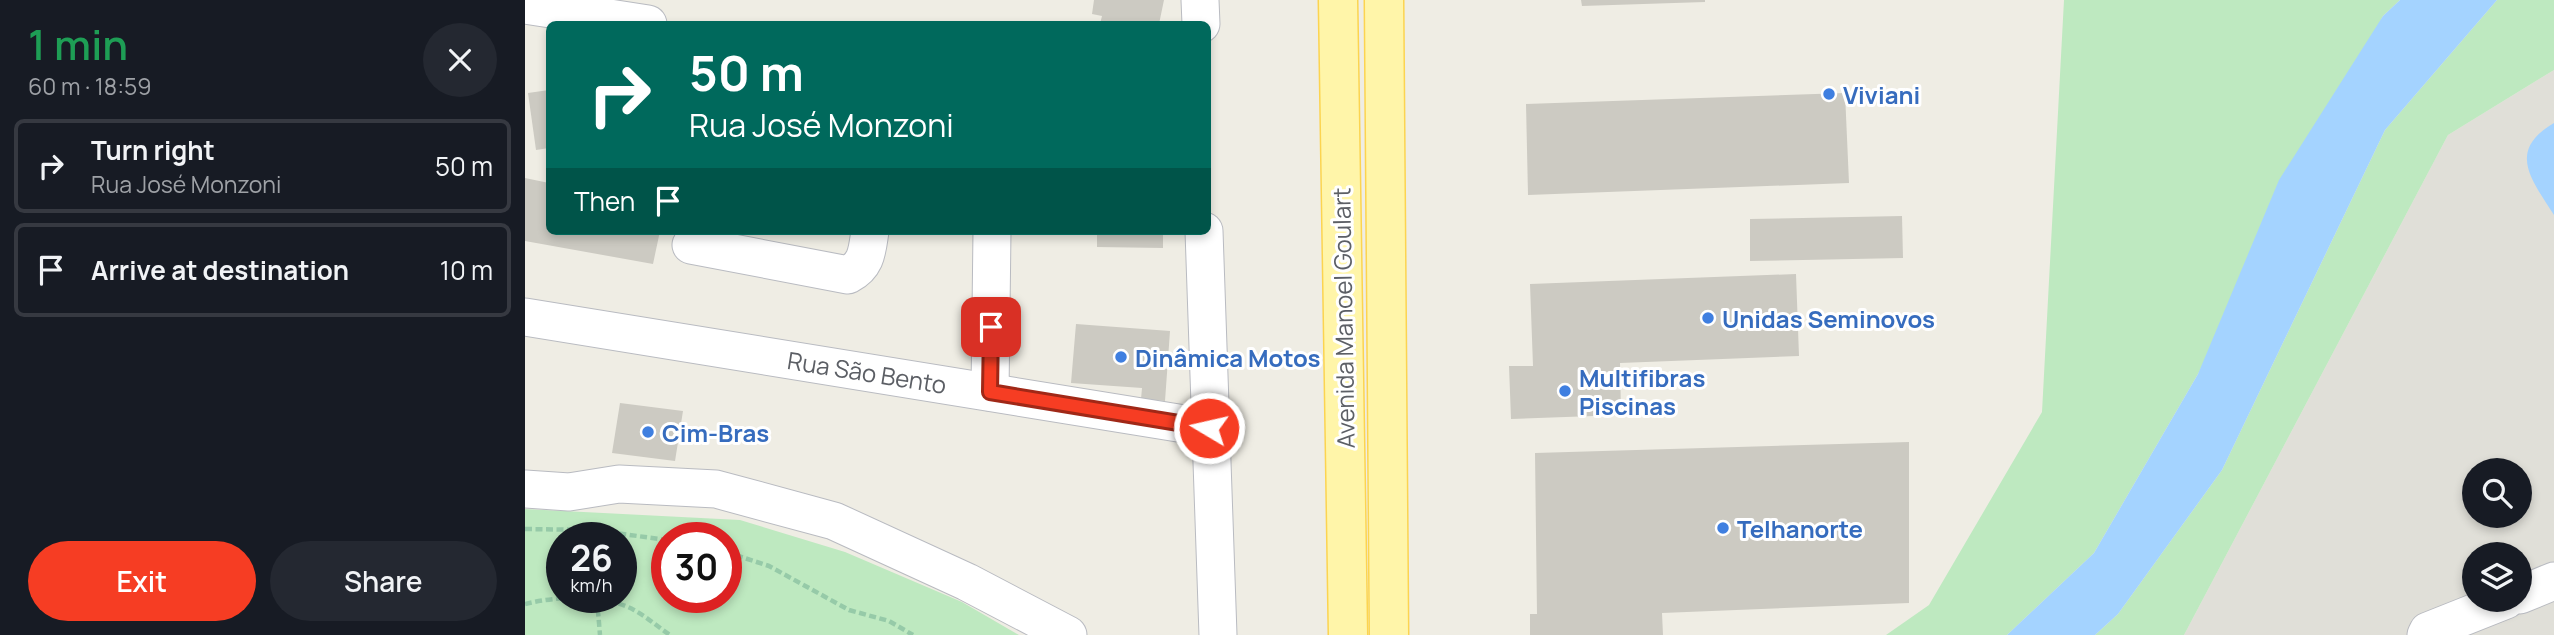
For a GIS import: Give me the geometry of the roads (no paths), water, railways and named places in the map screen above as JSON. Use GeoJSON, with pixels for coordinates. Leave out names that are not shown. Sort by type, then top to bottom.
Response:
{"type":"FeatureCollection","features":[{"type":"Feature","properties":{"kind":"main road","name":"Avenida Manoel Goulart"},"geometry":{"type":"LineString","coordinates":[[1338,0],[1348,635]]}},
{"type":"Feature","properties":{"kind":"main road","name":"Avenida Manoel Goulart"},"geometry":{"type":"LineString","coordinates":[[1384,0],[1389,635]]}},
{"type":"Feature","properties":{"kind":"street"},"geometry":{"type":"LineString","coordinates":[[1201,0],[1201,21]]}},
{"type":"Feature","properties":{"kind":"street"},"geometry":{"type":"LineString","coordinates":[[525,5],[629,21]]}},
{"type":"Feature","properties":{"kind":"street"},"geometry":{"type":"LineString","coordinates":[[691,245],[848,275],[858,270],[865,261],[869,235]]}},
{"type":"Feature","properties":{"kind":"street"},"geometry":{"type":"LineString","coordinates":[[990,392],[992,235]]}},
{"type":"Feature","properties":{"kind":"street"},"geometry":{"type":"LineString","coordinates":[[1204,235],[1218,635]]}},
{"type":"Feature","properties":{"kind":"street","name":"Rua São Bento"},"geometry":{"type":"LineString","coordinates":[[525,317],[1209,428]]}},
{"type":"Feature","properties":{"kind":"street"},"geometry":{"type":"LineString","coordinates":[[525,489],[569,492],[619,484],[729,492],[834,521],[967,582],[1068,635]]}},
{"type":"Feature","properties":{"kind":"street"},"geometry":{"type":"LineString","coordinates":[[2532,590],[2554,581]]}},
{"type":"Feature","properties":{"kind":"street"},"geometry":{"type":"LineString","coordinates":[[2426,635],[2428,631],[2476,612]]}},
{"type":"Feature","properties":{"kind":"water"},"geometry":{"type":"Polygon","coordinates":[[[2400,0],[2497,0],[2385,130],[2222,470],[2118,614],[2095,635],[2007,635],[2094,553],[2198,374],[2279,180],[2383,16],[2400,0]]]}},
{"type":"Feature","properties":{"kind":"water"},"geometry":{"type":"Polygon","coordinates":[[[2554,123],[2554,215],[2532,178],[2527,155],[2539,134],[2554,123]]]}},
{"type":"Feature","properties":{"kind":"place","name":"Viviani"},"geometry":{"type":"Point","coordinates":[1829,94]}},
{"type":"Feature","properties":{"kind":"place","name":"Unidas Seminovos"},"geometry":{"type":"Point","coordinates":[1708,318]}},
{"type":"Feature","properties":{"kind":"place","name":"Dinâmica Motos"},"geometry":{"type":"Point","coordinates":[1121,357]}},
{"type":"Feature","properties":{"kind":"place","name":"Multifibras Piscinas"},"geometry":{"type":"Point","coordinates":[1565,391]}},
{"type":"Feature","properties":{"kind":"place","name":"Cim-Bras"},"geometry":{"type":"Point","coordinates":[648,432]}},
{"type":"Feature","properties":{"kind":"place","name":"Telhanorte"},"geometry":{"type":"Point","coordinates":[1723,528]}}]}
